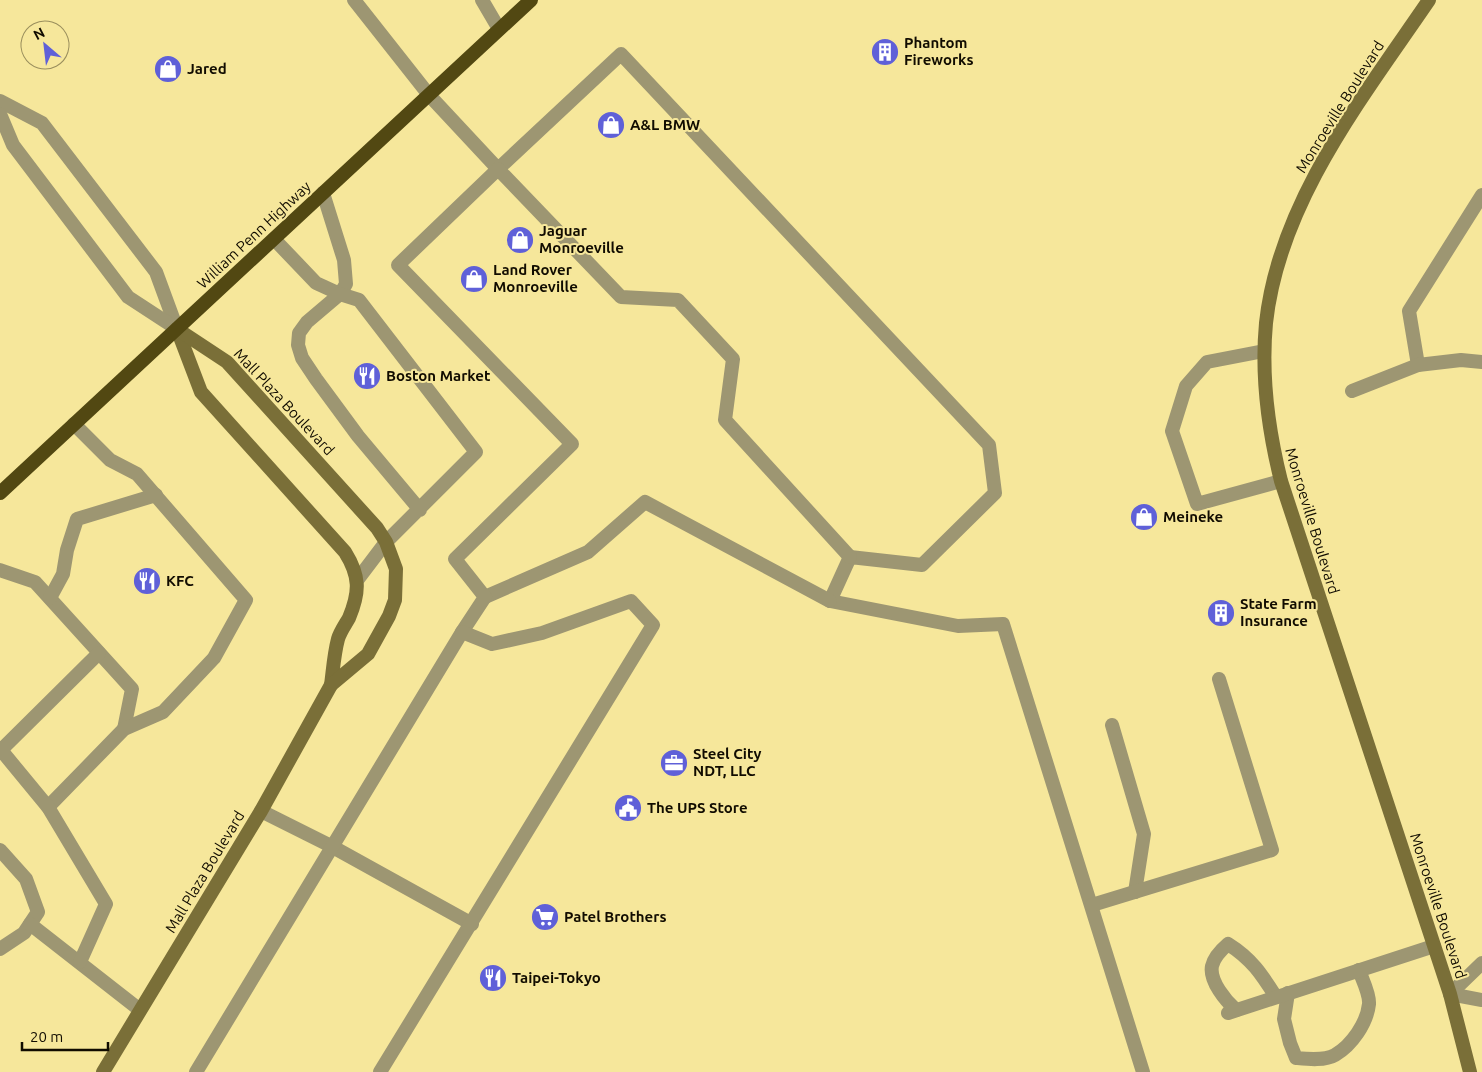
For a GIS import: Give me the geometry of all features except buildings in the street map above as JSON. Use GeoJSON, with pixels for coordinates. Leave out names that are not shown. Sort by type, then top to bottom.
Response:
{"type":"FeatureCollection","features":[{"type":"Feature","properties":{"kind":"highway","name":"William Penn Highway"},"geometry":{"type":"LineString","coordinates":[[0,493],[531,0]]}},
{"type":"Feature","properties":{"kind":"main road","name":"Monroeville Boulevard"},"geometry":{"type":"LineString","coordinates":[[1429,0],[1340,133],[1297,213],[1275,277],[1266,321],[1264,351],[1267,413],[1280,481],[1450,994],[1470,1072]]}},
{"type":"Feature","properties":{"kind":"main road","name":"Mall Plaza Boulevard"},"geometry":{"type":"LineString","coordinates":[[103,1072],[261,811],[331,686],[368,654],[389,616],[395,600],[396,569],[386,542],[377,528],[227,362],[177,329]]}},
{"type":"Feature","properties":{"kind":"main road"},"geometry":{"type":"LineString","coordinates":[[177,329],[201,392],[345,552],[355,569],[358,579]]}},
{"type":"Feature","properties":{"kind":"main road","name":"Mall Plaza Boulevard"},"geometry":{"type":"LineString","coordinates":[[331,686],[338,637],[353,606],[358,579]]}},
{"type":"Feature","properties":{"kind":"street"},"geometry":{"type":"LineString","coordinates":[[354,0],[429,95],[498,169],[621,297],[678,300],[733,359],[725,420],[850,557],[922,565],[995,494],[989,446],[622,54],[498,169],[398,265],[572,444],[455,559],[485,597]]}},
{"type":"Feature","properties":{"kind":"street"},"geometry":{"type":"LineString","coordinates":[[482,0],[499,30]]}},
{"type":"Feature","properties":{"kind":"street"},"geometry":{"type":"LineString","coordinates":[[0,101],[42,122],[156,272],[177,329]]}},
{"type":"Feature","properties":{"kind":"street"},"geometry":{"type":"LineString","coordinates":[[0,114],[13,145],[128,297],[177,329]]}},
{"type":"Feature","properties":{"kind":"street"},"geometry":{"type":"LineString","coordinates":[[323,193],[344,260],[346,284],[340,294],[307,322],[299,333],[298,345],[302,358],[358,436],[420,510]]}},
{"type":"Feature","properties":{"kind":"street"},"geometry":{"type":"LineString","coordinates":[[1418,365],[1409,312],[1482,195]]}},
{"type":"Feature","properties":{"kind":"street"},"geometry":{"type":"LineString","coordinates":[[274,239],[316,283],[358,300],[476,452],[386,542],[358,579]]}},
{"type":"Feature","properties":{"kind":"street"},"geometry":{"type":"LineString","coordinates":[[1264,351],[1207,362],[1186,386],[1172,431],[1197,504],[1280,481]]}},
{"type":"Feature","properties":{"kind":"street"},"geometry":{"type":"LineString","coordinates":[[1352,391],[1418,365],[1461,360],[1482,362]]}},
{"type":"Feature","properties":{"kind":"street"},"geometry":{"type":"LineString","coordinates":[[48,807],[124,729],[163,712],[214,658],[246,600],[137,474],[110,460],[74,424]]}},
{"type":"Feature","properties":{"kind":"street"},"geometry":{"type":"LineString","coordinates":[[50,598],[63,574],[67,550],[77,519],[156,495]]}},
{"type":"Feature","properties":{"kind":"street"},"geometry":{"type":"LineString","coordinates":[[196,1072],[331,846],[485,597],[588,552],[645,502],[830,601],[958,626],[1003,624],[1143,1072]]}},
{"type":"Feature","properties":{"kind":"street"},"geometry":{"type":"LineString","coordinates":[[830,601],[850,557]]}},
{"type":"Feature","properties":{"kind":"street"},"geometry":{"type":"LineString","coordinates":[[0,570],[35,582],[132,689],[124,729]]}},
{"type":"Feature","properties":{"kind":"street"},"geometry":{"type":"LineString","coordinates":[[380,1072],[654,625],[631,601],[542,632],[492,644],[462,632]]}},
{"type":"Feature","properties":{"kind":"street"},"geometry":{"type":"LineString","coordinates":[[80,962],[106,904],[48,807],[1,750],[100,653]]}},
{"type":"Feature","properties":{"kind":"street"},"geometry":{"type":"LineString","coordinates":[[1092,906],[1272,850],[1220,678]]}},
{"type":"Feature","properties":{"kind":"street"},"geometry":{"type":"LineString","coordinates":[[1112,725],[1144,834],[1135,892]]}},
{"type":"Feature","properties":{"kind":"street"},"geometry":{"type":"LineString","coordinates":[[261,811],[331,846],[472,924]]}},
{"type":"Feature","properties":{"kind":"street"},"geometry":{"type":"LineString","coordinates":[[0,850],[26,879],[38,912],[24,933],[0,949]]}},
{"type":"Feature","properties":{"kind":"street"},"geometry":{"type":"LineString","coordinates":[[30,924],[140,1010]]}},
{"type":"Feature","properties":{"kind":"street"},"geometry":{"type":"LineString","coordinates":[[1360,970],[1370,1002],[1361,1027],[1351,1042],[1334,1056],[1311,1060],[1296,1058],[1284,1019],[1282,995],[1243,954],[1228,944],[1218,953],[1211,967],[1216,985],[1232,1012],[1282,995],[1434,946]]}},
{"type":"Feature","properties":{"kind":"street"},"geometry":{"type":"LineString","coordinates":[[1450,994],[1482,963]]}},
{"type":"Feature","properties":{"kind":"street"},"geometry":{"type":"LineString","coordinates":[[1450,994],[1482,1000]]}},
{"type":"Feature","properties":{"kind":"place","name":"Phantom Fireworks"},"geometry":{"type":"Point","coordinates":[885,52]}},
{"type":"Feature","properties":{"kind":"place","name":"Jared"},"geometry":{"type":"Point","coordinates":[168,69]}},
{"type":"Feature","properties":{"kind":"place","name":"A&L BMW"},"geometry":{"type":"Point","coordinates":[611,125]}},
{"type":"Feature","properties":{"kind":"place","name":"Jaguar Monroeville"},"geometry":{"type":"Point","coordinates":[520,240]}},
{"type":"Feature","properties":{"kind":"place","name":"Land Rover Monroeville"},"geometry":{"type":"Point","coordinates":[474,279]}},
{"type":"Feature","properties":{"kind":"place","name":"Boston Market"},"geometry":{"type":"Point","coordinates":[367,376]}},
{"type":"Feature","properties":{"kind":"place","name":"Meineke"},"geometry":{"type":"Point","coordinates":[1144,517]}},
{"type":"Feature","properties":{"kind":"place","name":"KFC"},"geometry":{"type":"Point","coordinates":[147,581]}},
{"type":"Feature","properties":{"kind":"place","name":"State Farm Insurance"},"geometry":{"type":"Point","coordinates":[1221,613]}},
{"type":"Feature","properties":{"kind":"place","name":"Steel City NDT, LLC"},"geometry":{"type":"Point","coordinates":[674,763]}},
{"type":"Feature","properties":{"kind":"place","name":"The UPS Store"},"geometry":{"type":"Point","coordinates":[628,808]}},
{"type":"Feature","properties":{"kind":"place","name":"Patel Brothers"},"geometry":{"type":"Point","coordinates":[545,917]}},
{"type":"Feature","properties":{"kind":"place","name":"Taipei-Tokyo"},"geometry":{"type":"Point","coordinates":[493,978]}}]}
